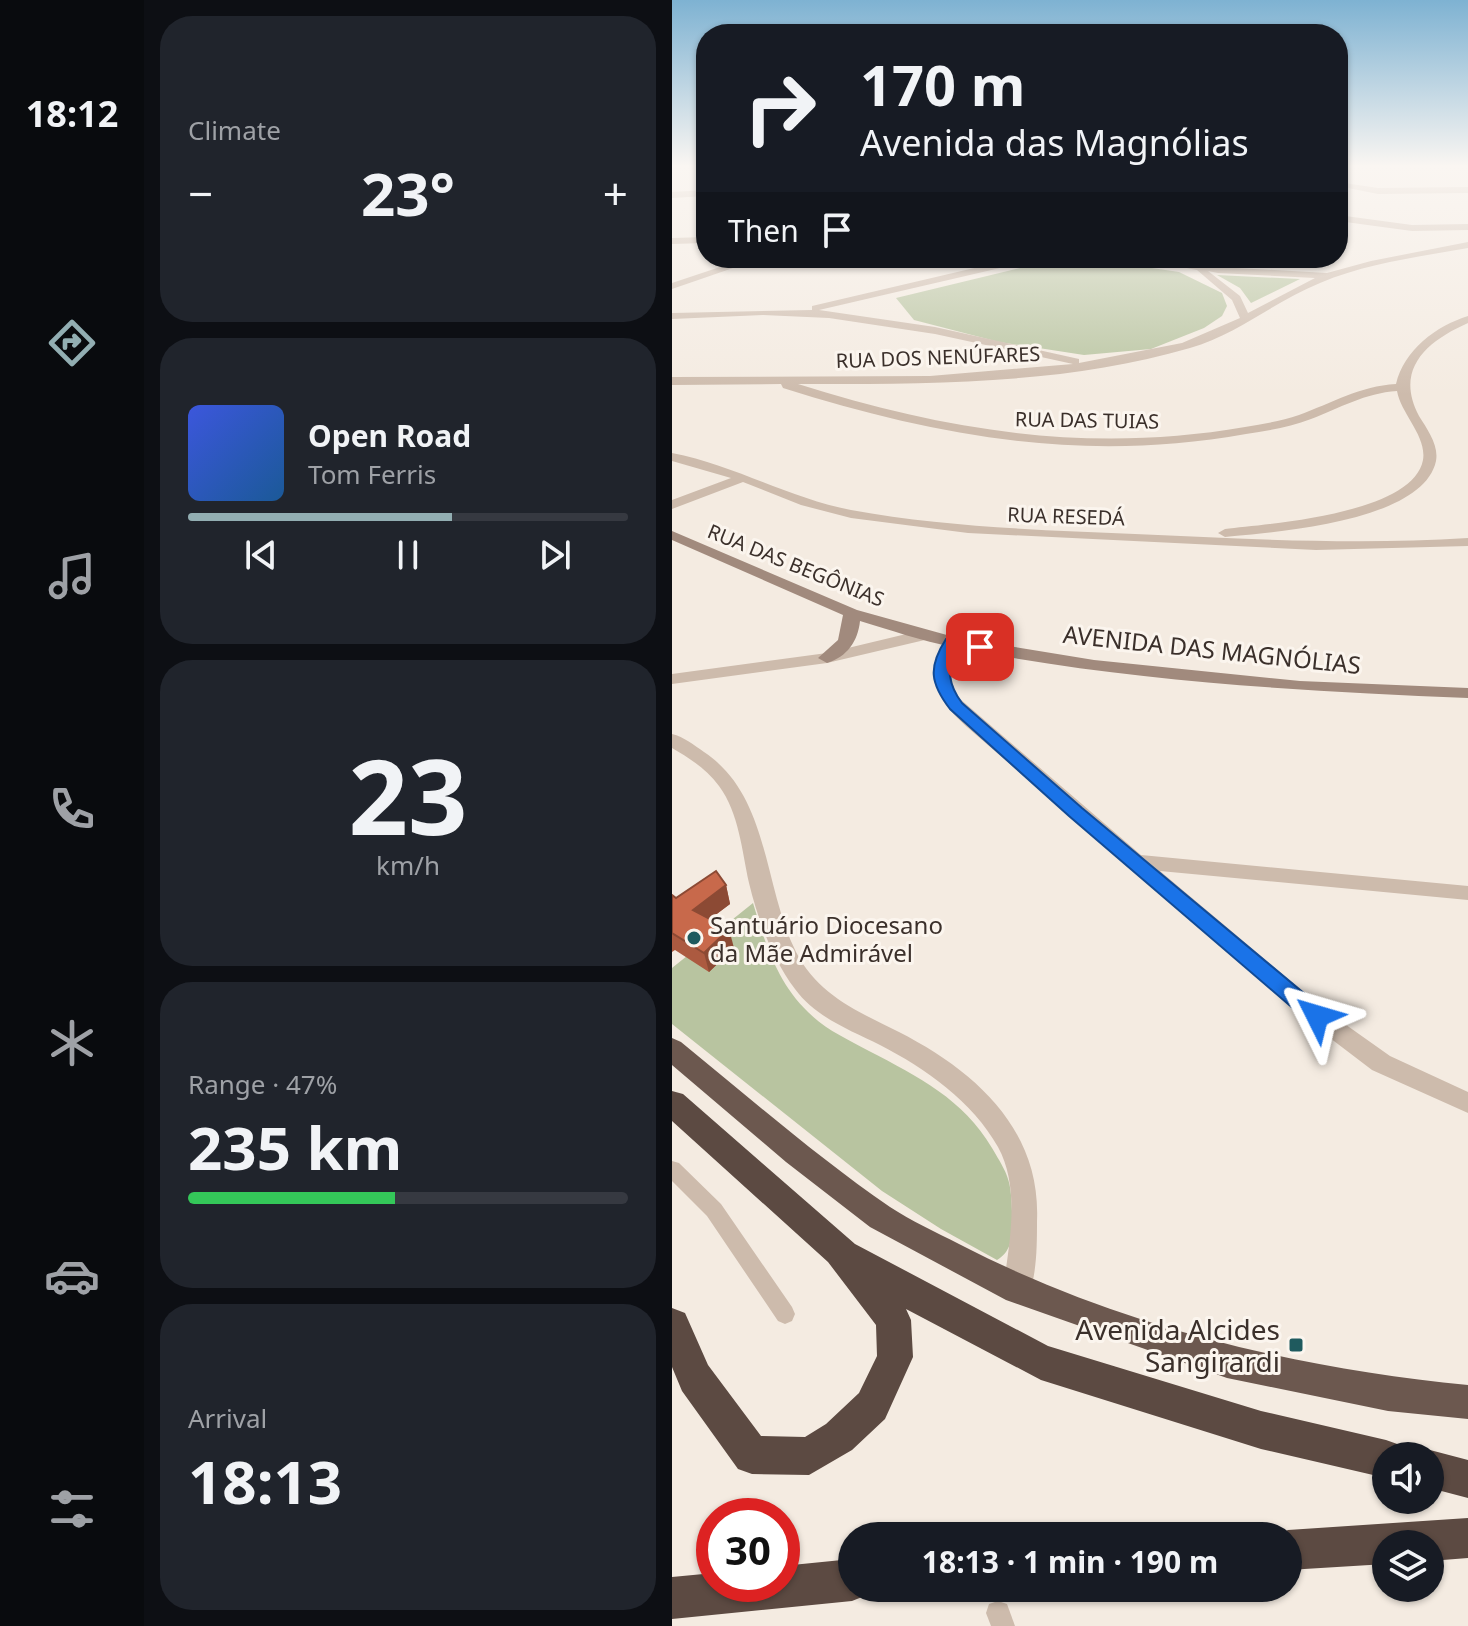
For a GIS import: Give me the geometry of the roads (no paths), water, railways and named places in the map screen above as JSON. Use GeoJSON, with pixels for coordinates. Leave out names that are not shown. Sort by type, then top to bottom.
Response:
{"type":"FeatureCollection","features":[{"type":"Feature","properties":{"kind":"highway"},"geometry":{"type":"LineString","coordinates":[[672,1049],[796,1153],[881,1218],[1017,1290],[1227,1362],[1388,1394],[1468,1402]]}},
{"type":"Feature","properties":{"kind":"highway"},"geometry":{"type":"LineString","coordinates":[[672,1103],[840,1251],[915,1296],[1041,1362],[1261,1430],[1372,1456]]}},
{"type":"Feature","properties":{"kind":"highway"},"geometry":{"type":"LineString","coordinates":[[672,1325],[695,1378],[752,1455],[809,1456],[839,1437],[872,1406],[895,1357],[893,1320],[840,1251]]}},
{"type":"Feature","properties":{"kind":"highway"},"geometry":{"type":"LineString","coordinates":[[1444,1473],[1468,1479]]}},
{"type":"Feature","properties":{"kind":"highway"},"geometry":{"type":"LineString","coordinates":[[1302,1549],[1468,1538]]}},
{"type":"Feature","properties":{"kind":"highway"},"geometry":{"type":"LineString","coordinates":[[672,1598],[838,1581]]}},
{"type":"Feature","properties":{"kind":"main road","name":"RUA DAS BEGÔNIAS"},"geometry":{"type":"LineString","coordinates":[[672,535],[851,613],[952,642]]}},
{"type":"Feature","properties":{"kind":"main road"},"geometry":{"type":"LineString","coordinates":[[827,658],[843,649],[852,628],[851,613]]}},
{"type":"Feature","properties":{"kind":"main road","name":"AVENIDA DAS MAGNÓLIAS"},"geometry":{"type":"LineString","coordinates":[[952,642],[1094,665],[1300,686],[1468,693]]}},
{"type":"Feature","properties":{"kind":"street"},"geometry":{"type":"LineString","coordinates":[[1211,268],[1331,275],[1468,245]]}},
{"type":"Feature","properties":{"kind":"street"},"geometry":{"type":"LineString","coordinates":[[672,286],[727,268]]}},
{"type":"Feature","properties":{"kind":"street"},"geometry":{"type":"LineString","coordinates":[[792,312],[987,268]]}},
{"type":"Feature","properties":{"kind":"street"},"geometry":{"type":"LineString","coordinates":[[1196,268],[1226,288],[1242,308],[1246,319]]}},
{"type":"Feature","properties":{"kind":"street","name":"RUA DOS NENÚFARES"},"geometry":{"type":"LineString","coordinates":[[672,381],[982,376],[1089,364],[1213,337],[1283,295],[1331,275]]}},
{"type":"Feature","properties":{"kind":"street"},"geometry":{"type":"LineString","coordinates":[[672,316],[792,312],[864,319],[1089,364]]}},
{"type":"Feature","properties":{"kind":"street"},"geometry":{"type":"LineString","coordinates":[[1162,539],[1316,521],[1379,504],[1410,489],[1426,472],[1430,455],[1400,387],[1406,366],[1437,334],[1468,319]]}},
{"type":"Feature","properties":{"kind":"street"},"geometry":{"type":"LineString","coordinates":[[982,376],[1002,359],[988,344]]}},
{"type":"Feature","properties":{"kind":"street","name":"RUA DAS TUIAS"},"geometry":{"type":"LineString","coordinates":[[773,380],[885,416],[944,429],[1016,440],[1116,444],[1170,441],[1268,427],[1306,417],[1363,391],[1400,387]]}},
{"type":"Feature","properties":{"kind":"street","name":"RUA RESEDÁ"},"geometry":{"type":"LineString","coordinates":[[672,457],[703,463],[847,513],[993,533],[1306,547],[1414,547],[1468,542]]}},
{"type":"Feature","properties":{"kind":"street"},"geometry":{"type":"LineString","coordinates":[[672,505],[742,478]]}},
{"type":"Feature","properties":{"kind":"street"},"geometry":{"type":"LineString","coordinates":[[672,679],[827,658],[923,635]]}},
{"type":"Feature","properties":{"kind":"street"},"geometry":{"type":"LineString","coordinates":[[952,642],[941,660],[940,673],[944,691],[956,706],[1317,1016],[1381,1063],[1468,1103]]}},
{"type":"Feature","properties":{"kind":"street"},"geometry":{"type":"LineString","coordinates":[[672,740],[705,760],[728,784],[746,819],[761,888],[782,947],[805,986],[844,1016],[910,1049],[955,1080],[991,1116],[1016,1157],[1024,1191],[1017,1290]]}},
{"type":"Feature","properties":{"kind":"street"},"geometry":{"type":"LineString","coordinates":[[1133,861],[1468,893]]}},
{"type":"Feature","properties":{"kind":"lane"},"geometry":{"type":"LineString","coordinates":[[672,1169],[714,1210],[785,1314]]}},
{"type":"Feature","properties":{"kind":"place","name":"Santuário Diocesano da Mãe Admirável"},"geometry":{"type":"Point","coordinates":[694,938]}},
{"type":"Feature","properties":{"kind":"place","name":"Avenida Alcides Sangirardi"},"geometry":{"type":"Point","coordinates":[1296,1345]}}]}
